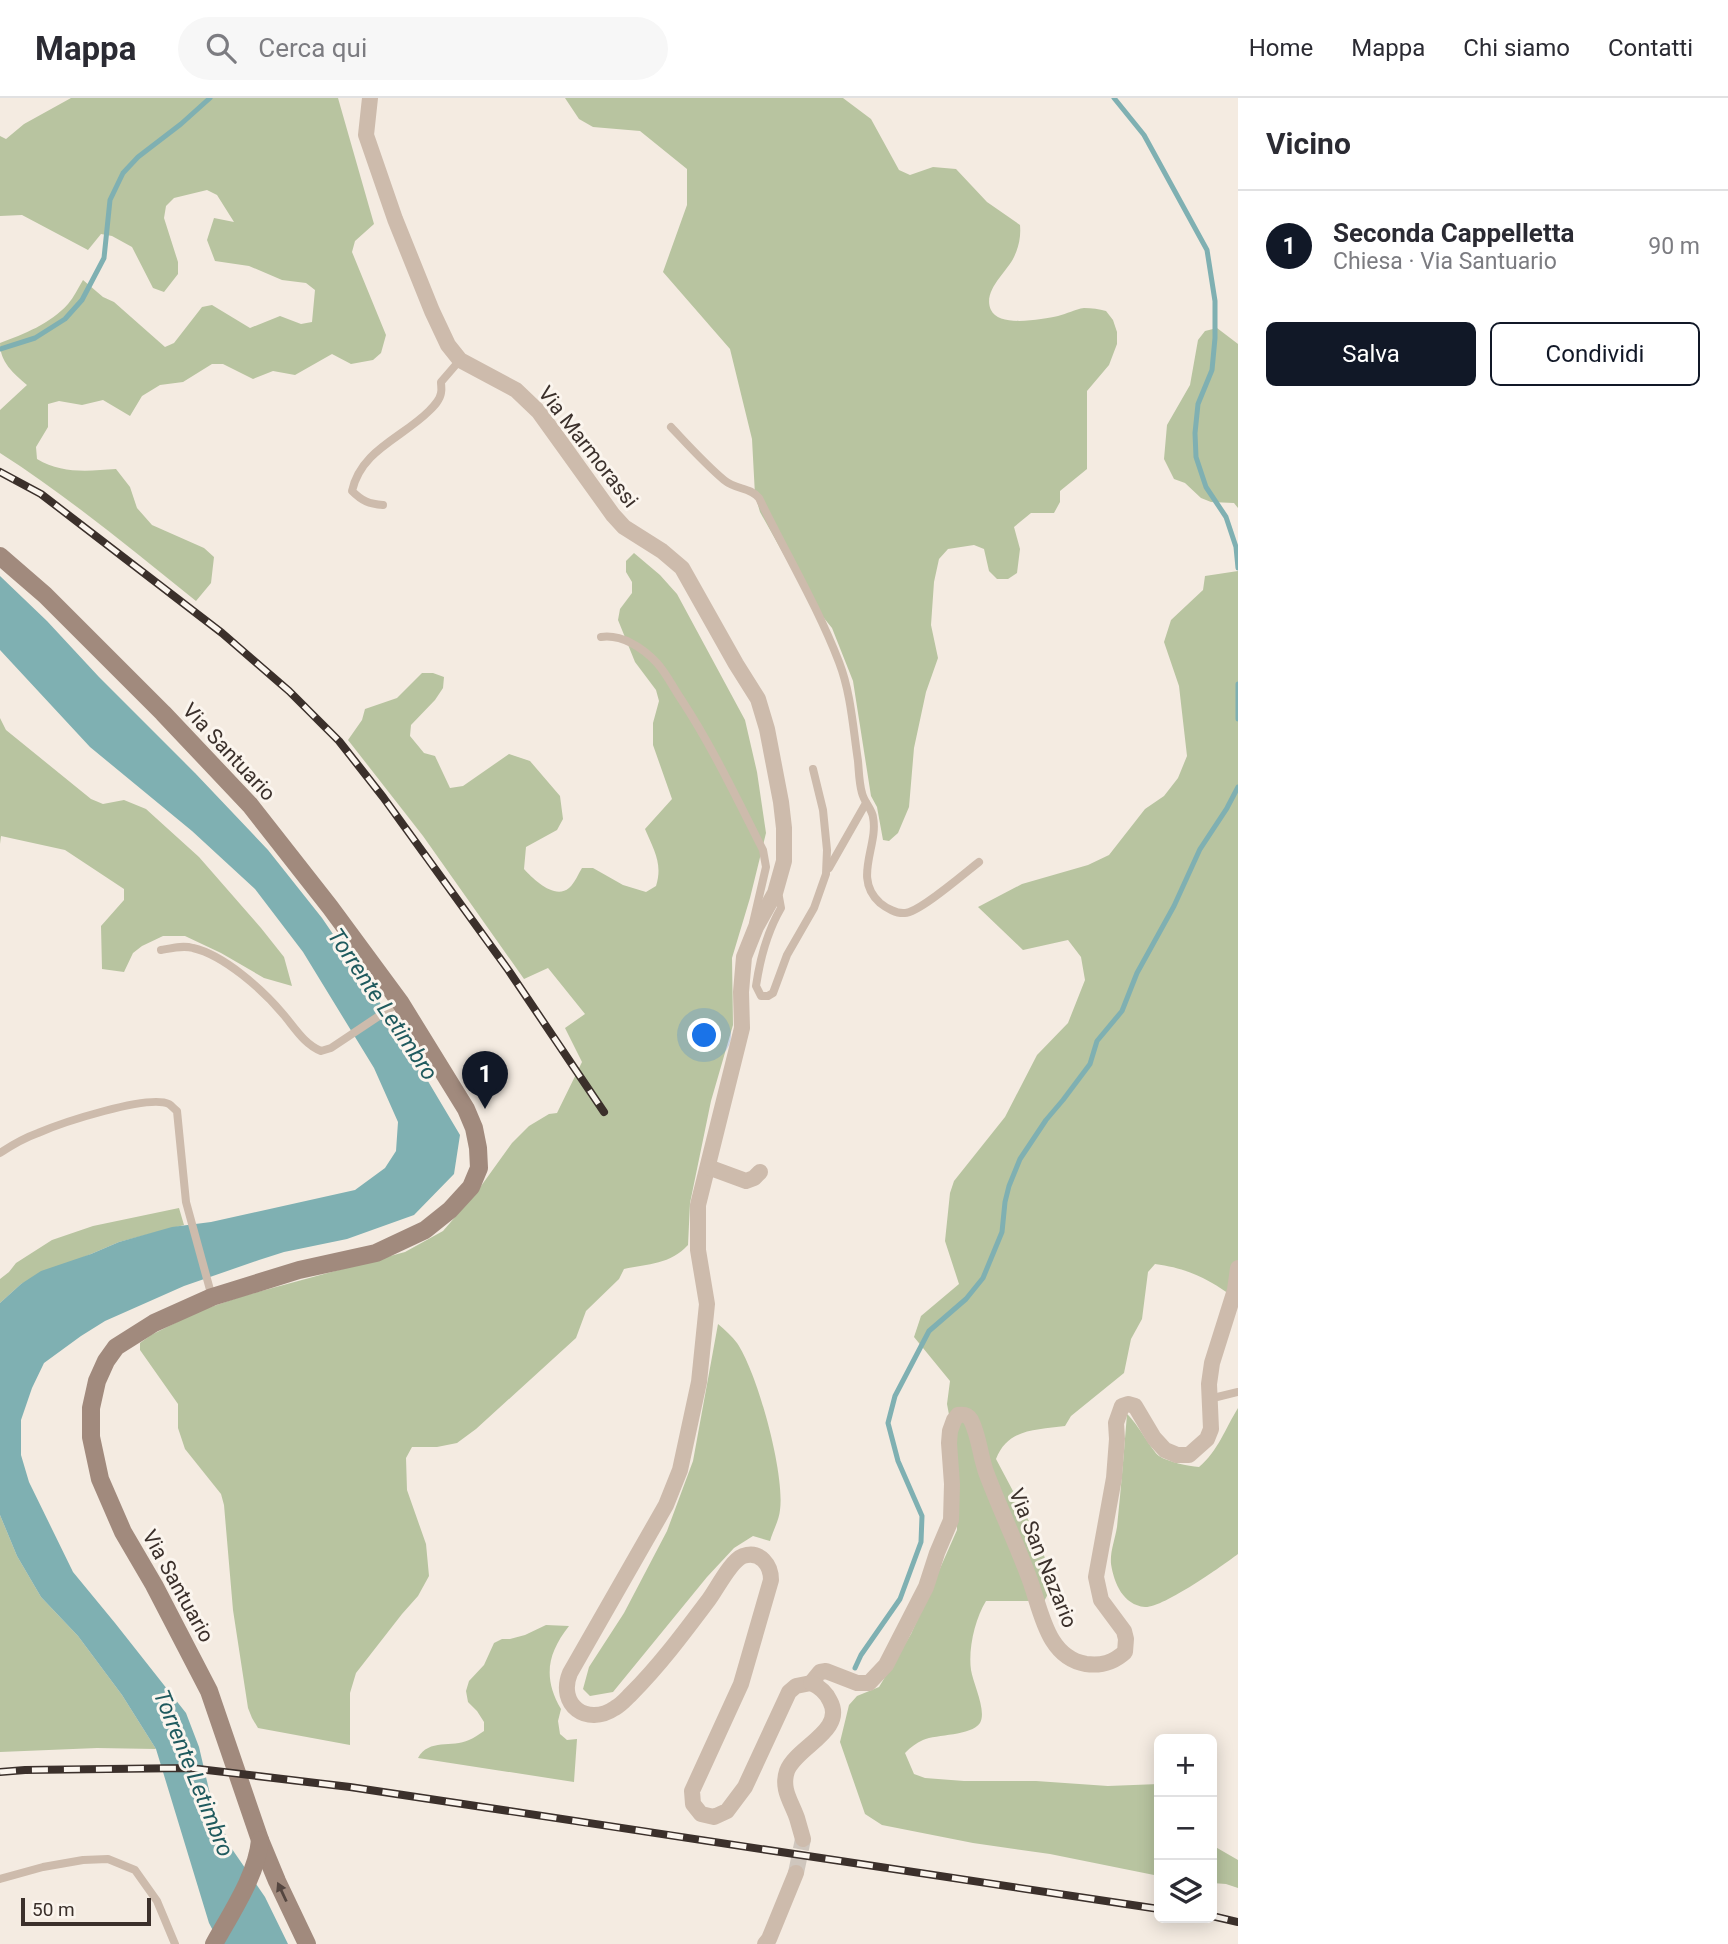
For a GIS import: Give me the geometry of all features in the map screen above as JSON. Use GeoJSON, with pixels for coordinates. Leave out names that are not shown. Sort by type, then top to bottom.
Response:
{"type":"FeatureCollection","features":[{"type":"Feature","properties":{"kind":"main road","name":"Via Santuario"},"geometry":{"type":"LineString","coordinates":[[0,556],[45,595],[250,805],[322,896],[466,1110],[474,1128],[479,1168],[471,1187],[450,1210],[425,1230],[385,1249],[340,1262],[210,1291],[116,1347],[97,1381],[91,1408],[91,1437],[100,1479],[123,1532],[154,1585],[209,1692],[260,1840],[307,1944]]}},
{"type":"Feature","properties":{"kind":"main road"},"geometry":{"type":"LineString","coordinates":[[214,1944],[259,1855],[260,1840]]}},
{"type":"Feature","properties":{"kind":"street"},"geometry":{"type":"LineString","coordinates":[[370,98],[366,135],[395,219],[432,311],[448,345],[460,360]]}},
{"type":"Feature","properties":{"kind":"street","name":"Via Marmorassi"},"geometry":{"type":"LineString","coordinates":[[460,360],[498,379],[524,397],[539,412],[624,527],[662,551],[682,568],[758,699],[769,741],[784,828],[784,861],[775,893],[756,927],[744,957],[741,992],[743,1028],[698,1205],[698,1250],[707,1304],[699,1382],[680,1469],[666,1505],[570,1674],[566,1691],[573,1707],[589,1715],[598,1716],[617,1708],[644,1681],[676,1642],[737,1560],[751,1555],[764,1560],[771,1580],[741,1684],[692,1791],[692,1804],[696,1810],[708,1817],[714,1817],[727,1811],[745,1787],[789,1692],[796,1686],[811,1683]]}},
{"type":"Feature","properties":{"kind":"street"},"geometry":{"type":"LineString","coordinates":[[708,1167],[746,1181],[760,1172]]}},
{"type":"Feature","properties":{"kind":"street","name":"Via San Nazario"},"geometry":{"type":"LineString","coordinates":[[811,1683],[820,1672],[826,1671],[857,1683],[869,1683],[886,1665],[926,1587],[951,1520],[953,1506],[950,1431],[958,1415],[964,1414],[970,1417],[990,1483],[1029,1578],[1047,1632],[1060,1651],[1074,1662],[1098,1666],[1116,1660],[1125,1652],[1124,1631],[1101,1600],[1096,1577],[1114,1478],[1118,1414],[1122,1406],[1135,1406],[1154,1438],[1165,1450],[1177,1455],[1189,1455],[1207,1439],[1211,1429],[1209,1384],[1212,1363],[1235,1290],[1238,1268]]}},
{"type":"Feature","properties":{"kind":"street"},"geometry":{"type":"LineString","coordinates":[[803,1839],[785,1790],[788,1769],[830,1726],[834,1712],[826,1693],[811,1683]]}},
{"type":"Feature","properties":{"kind":"street"},"geometry":{"type":"LineString","coordinates":[[768,1942],[796,1873]]}},
{"type":"Feature","properties":{"kind":"lane"},"geometry":{"type":"LineString","coordinates":[[383,505],[373,505],[359,498],[352,491],[355,478],[373,453],[405,432],[436,404],[441,394],[440,382],[460,360]]}},
{"type":"Feature","properties":{"kind":"lane"},"geometry":{"type":"LineString","coordinates":[[671,427],[725,481],[734,487],[754,492],[785,548],[839,663],[847,689],[862,792],[873,814],[874,825],[867,866],[867,882],[872,892],[880,903],[891,910],[905,913],[918,909],[979,862]]}},
{"type":"Feature","properties":{"kind":"lane"},"geometry":{"type":"LineString","coordinates":[[601,637],[612,636],[640,647],[658,664],[691,715],[763,850],[766,867],[753,922],[756,927]]}},
{"type":"Feature","properties":{"kind":"lane"},"geometry":{"type":"LineString","coordinates":[[813,769],[824,824],[826,874]]}},
{"type":"Feature","properties":{"kind":"lane"},"geometry":{"type":"LineString","coordinates":[[775,893],[779,897],[781,908],[772,924],[760,964],[756,986],[761,996],[773,993],[787,955],[814,908],[838,849],[866,803]]}},
{"type":"Feature","properties":{"kind":"lane"},"geometry":{"type":"LineString","coordinates":[[161,950],[184,946],[195,948],[229,965],[260,990],[306,1042],[321,1051],[331,1048],[396,1004]]}},
{"type":"Feature","properties":{"kind":"lane"},"geometry":{"type":"LineString","coordinates":[[0,1153],[39,1132],[90,1115],[153,1102],[169,1104],[177,1111],[186,1202],[210,1291]]}},
{"type":"Feature","properties":{"kind":"lane"},"geometry":{"type":"LineString","coordinates":[[1209,1399],[1238,1392]]}},
{"type":"Feature","properties":{"kind":"lane"},"geometry":{"type":"LineString","coordinates":[[0,1879],[83,1860],[108,1860],[135,1870],[157,1901],[175,1944]]}},
{"type":"Feature","properties":{"kind":"green space"},"geometry":{"type":"Polygon","coordinates":[[[71,98],[338,98],[374,224],[355,241],[352,252],[386,335],[381,353],[373,360],[351,364],[332,354],[295,375],[273,371],[253,379],[223,364],[212,364],[183,382],[160,385],[142,396],[130,416],[103,400],[82,405],[59,401],[48,404],[48,427],[36,447],[37,459],[66,469],[116,469],[130,487],[137,508],[152,525],[204,548],[214,557],[211,583],[196,601],[75,506],[0,453],[0,410],[27,385],[5,361],[0,343],[53,317],[68,304],[83,280],[103,297],[114,302],[165,347],[174,343],[202,307],[212,305],[250,328],[280,316],[301,324],[312,322],[315,290],[306,283],[282,280],[249,266],[215,261],[207,240],[214,218],[234,222],[217,195],[207,190],[174,198],[166,206],[164,218],[178,262],[178,274],[164,292],[153,288],[132,247],[112,236],[101,234],[88,250],[22,215],[0,216],[0,136],[6,139],[24,124],[71,98]]]}},
{"type":"Feature","properties":{"kind":"green space"},"geometry":{"type":"Polygon","coordinates":[[[565,98],[843,98],[871,119],[899,170],[910,175],[933,167],[956,169],[987,202],[1020,225],[1016,253],[996,282],[990,296],[991,310],[996,316],[1012,321],[1032,320],[1087,308],[1106,311],[1113,320],[1117,344],[1109,365],[1087,391],[1087,469],[1060,491],[1060,502],[1054,513],[1031,513],[1014,527],[1020,549],[1017,573],[1008,579],[997,579],[989,571],[984,549],[974,545],[948,549],[939,559],[934,582],[931,625],[938,658],[926,692],[914,748],[909,807],[898,833],[889,841],[883,840],[877,807],[871,796],[853,681],[832,628],[810,601],[760,512],[755,495],[752,439],[730,349],[663,272],[687,205],[687,169],[640,131],[593,127],[579,119],[565,98]]]}},
{"type":"Feature","properties":{"kind":"green space"},"geometry":{"type":"Polygon","coordinates":[[[1217,328],[1238,344],[1238,508],[1234,503],[1211,502],[1201,498],[1185,483],[1174,479],[1164,459],[1167,425],[1190,385],[1198,340],[1205,331],[1217,328]]]}},
{"type":"Feature","properties":{"kind":"green space"},"geometry":{"type":"Polygon","coordinates":[[[634,553],[677,594],[745,720],[757,772],[766,833],[732,958],[733,1025],[711,1101],[690,1203],[688,1245],[667,1260],[624,1269],[619,1279],[586,1311],[576,1338],[457,1443],[437,1447],[412,1447],[406,1458],[407,1490],[426,1544],[429,1576],[418,1596],[356,1673],[350,1693],[350,1745],[258,1728],[248,1708],[233,1610],[221,1494],[185,1449],[178,1428],[178,1404],[140,1350],[140,1343],[199,1311],[243,1296],[405,1252],[443,1231],[476,1193],[512,1143],[529,1126],[549,1114],[557,1113],[582,1062],[565,1028],[585,1014],[548,968],[524,979],[423,836],[348,740],[362,720],[365,709],[397,698],[422,673],[444,677],[443,688],[435,700],[411,725],[410,736],[424,753],[435,756],[450,788],[463,786],[509,754],[530,761],[560,796],[563,819],[557,830],[526,847],[524,869],[528,873],[545,887],[557,892],[569,888],[582,868],[593,868],[623,885],[646,892],[656,886],[658,864],[645,829],[672,799],[653,745],[653,723],[659,701],[656,690],[635,662],[618,620],[620,609],[632,593],[626,561],[634,553]]]}},
{"type":"Feature","properties":{"kind":"green space"},"geometry":{"type":"Polygon","coordinates":[[[1238,571],[1238,1300],[1199,1276],[1155,1264],[1148,1272],[1142,1319],[1131,1339],[1124,1373],[1071,1416],[1065,1426],[1024,1432],[1008,1441],[1001,1449],[996,1459],[1040,1542],[1053,1585],[1042,1605],[1031,1601],[986,1601],[976,1625],[971,1653],[971,1670],[982,1711],[980,1723],[969,1730],[923,1740],[905,1753],[914,1774],[925,1778],[1108,1786],[1154,1784],[1154,1875],[882,1825],[865,1814],[840,1742],[849,1705],[857,1696],[879,1687],[911,1634],[957,1530],[953,1436],[947,1404],[950,1381],[914,1337],[921,1316],[959,1284],[945,1241],[950,1193],[954,1181],[1005,1117],[1037,1055],[1068,1023],[1085,980],[1081,957],[1068,940],[1023,950],[978,907],[1022,884],[1088,865],[1109,855],[1145,809],[1164,796],[1178,778],[1187,756],[1179,686],[1164,642],[1171,620],[1203,590],[1205,576],[1238,571]]]}},
{"type":"Feature","properties":{"kind":"green space"},"geometry":{"type":"Polygon","coordinates":[[[0,718],[6,730],[91,799],[103,804],[124,800],[146,809],[199,857],[284,957],[292,986],[264,978],[185,936],[163,936],[142,946],[133,953],[124,972],[102,969],[101,926],[124,900],[124,889],[65,850],[1,836],[0,844],[0,718]]]}},
{"type":"Feature","properties":{"kind":"green space"},"geometry":{"type":"Polygon","coordinates":[[[179,1208],[184,1225],[119,1242],[21,1284],[0,1303],[0,1279],[16,1263],[52,1240],[93,1226],[179,1208]]]}},
{"type":"Feature","properties":{"kind":"green space"},"geometry":{"type":"Polygon","coordinates":[[[718,1324],[737,1343],[761,1400],[778,1473],[780,1510],[777,1522],[770,1541],[753,1536],[734,1548],[613,1692],[590,1696],[583,1689],[589,1667],[624,1613],[667,1531],[693,1461],[718,1324]]]}},
{"type":"Feature","properties":{"kind":"green space"},"geometry":{"type":"Polygon","coordinates":[[[1238,1408],[1238,1554],[1192,1585],[1154,1606],[1145,1607],[1131,1602],[1117,1585],[1111,1559],[1117,1527],[1127,1414],[1159,1456],[1199,1467],[1216,1447],[1238,1408]]]}},
{"type":"Feature","properties":{"kind":"green space"},"geometry":{"type":"Polygon","coordinates":[[[0,1515],[17,1556],[41,1597],[78,1636],[122,1695],[156,1749],[97,1748],[0,1752],[0,1515]]]}},
{"type":"Feature","properties":{"kind":"green space"},"geometry":{"type":"Polygon","coordinates":[[[546,1625],[569,1626],[552,1656],[550,1676],[555,1698],[561,1709],[558,1721],[560,1734],[567,1740],[577,1739],[574,1782],[418,1758],[428,1748],[462,1742],[484,1731],[484,1722],[468,1702],[466,1691],[469,1681],[484,1665],[494,1643],[525,1635],[546,1625]]]}},
{"type":"Feature","properties":{"kind":"green space"},"geometry":{"type":"Polygon","coordinates":[[[1217,1848],[1238,1860],[1238,1888],[1217,1883],[1217,1848]]]}},
{"type":"Feature","properties":{"kind":"water","name":"Torrente Letimbro"},"geometry":{"type":"Polygon","coordinates":[[[0,576],[47,621],[268,850],[322,918],[391,1019],[460,1135],[454,1174],[414,1215],[347,1239],[259,1260],[184,1286],[105,1321],[44,1363],[21,1420],[21,1455],[29,1482],[73,1572],[186,1713],[199,1747],[213,1807],[232,1849],[265,1897],[288,1944],[220,1944],[209,1923],[156,1749],[122,1695],[78,1636],[41,1597],[17,1556],[0,1515],[0,1303],[41,1271],[119,1242],[172,1227],[211,1222],[355,1190],[385,1168],[396,1151],[398,1122],[374,1068],[303,952],[255,889],[192,831],[90,747],[0,650],[0,576]]]}},
{"type":"Feature","properties":{"kind":"waterway"},"geometry":{"type":"LineString","coordinates":[[0,349],[35,338],[65,319],[82,300],[104,258],[110,200],[123,173],[138,157],[210,98]]}},
{"type":"Feature","properties":{"kind":"waterway"},"geometry":{"type":"LineString","coordinates":[[1114,98],[1144,135],[1207,250],[1215,301],[1215,338],[1212,370],[1198,404],[1196,457],[1206,487],[1226,517],[1236,547],[1238,568]]}},
{"type":"Feature","properties":{"kind":"waterway"},"geometry":{"type":"LineString","coordinates":[[1238,684],[1238,719]]}},
{"type":"Feature","properties":{"kind":"waterway"},"geometry":{"type":"LineString","coordinates":[[855,1668],[900,1599],[921,1542],[922,1516],[898,1461],[888,1423],[895,1396],[929,1331],[966,1299],[983,1278],[1002,1232],[1005,1202],[1020,1159],[1046,1120],[1090,1064],[1097,1041],[1122,1011],[1137,973],[1174,906],[1200,849],[1238,787]]}},
{"type":"Feature","properties":{"kind":"tunnel"},"geometry":{"type":"LineString","coordinates":[[796,1873],[803,1839]]}},
{"type":"Feature","properties":{"kind":"railway"},"geometry":{"type":"LineString","coordinates":[[0,472],[41,494],[222,633],[289,691],[339,741],[509,971],[604,1112]]}},
{"type":"Feature","properties":{"kind":"railway"},"geometry":{"type":"LineString","coordinates":[[0,1772],[190,1768],[350,1787],[1154,1908]]}},
{"type":"Feature","properties":{"kind":"railway"},"geometry":{"type":"LineString","coordinates":[[1217,1917],[1238,1922]]}},
{"type":"Feature","properties":{"kind":"place","name":"Seconda Cappelletta"},"geometry":{"type":"Point","coordinates":[485,1109]}}]}
